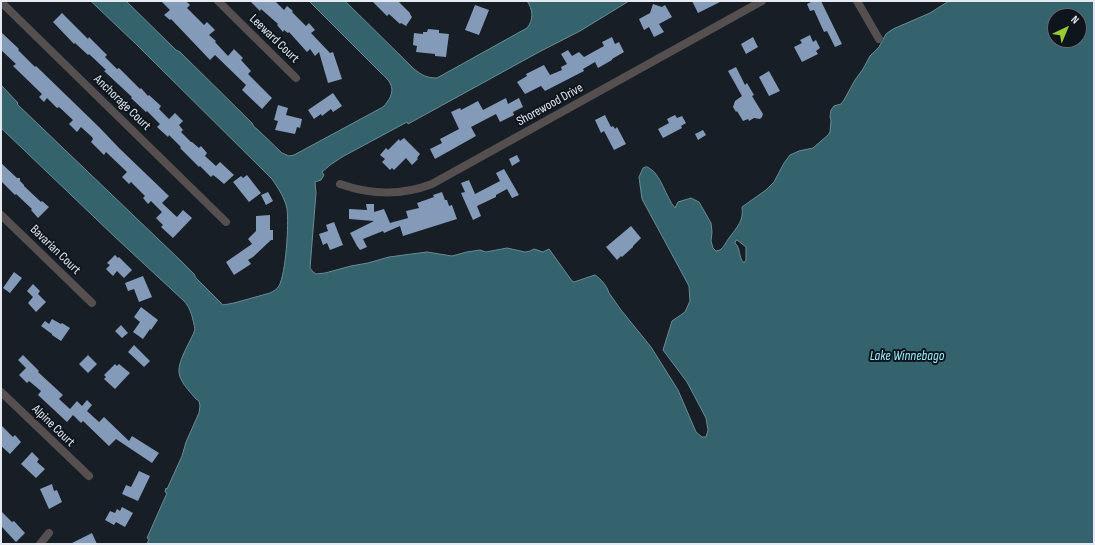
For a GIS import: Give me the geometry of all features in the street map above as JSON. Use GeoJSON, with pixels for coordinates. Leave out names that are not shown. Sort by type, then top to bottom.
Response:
{"type":"FeatureCollection","features":[{"type":"Feature","properties":{"kind":"street","name":"Leeward Court"},"geometry":{"type":"LineString","coordinates":[[218,1],[296,78]]}},
{"type":"Feature","properties":{"kind":"street","name":"Shorewood Drive"},"geometry":{"type":"LineString","coordinates":[[340,184],[372,192],[414,190],[432,184],[762,1]]}},
{"type":"Feature","properties":{"kind":"street"},"geometry":{"type":"LineString","coordinates":[[857,1],[879,39]]}},
{"type":"Feature","properties":{"kind":"street","name":"Anchorage Court"},"geometry":{"type":"LineString","coordinates":[[1,2],[226,222]]}},
{"type":"Feature","properties":{"kind":"street","name":"Bavarian Court"},"geometry":{"type":"LineString","coordinates":[[1,215],[92,303]]}},
{"type":"Feature","properties":{"kind":"street","name":"Alpine Court"},"geometry":{"type":"LineString","coordinates":[[1,392],[89,476]]}},
{"type":"Feature","properties":{"kind":"street"},"geometry":{"type":"LineString","coordinates":[[40,544],[49,533]]}},
{"type":"Feature","properties":{"kind":"water","name":"Lake Winnebago"},"geometry":{"type":"Polygon","coordinates":[[[91,1],[126,1],[176,50],[180,52],[252,123],[254,127],[282,153],[289,156],[294,155],[383,107],[392,93],[390,83],[387,79],[309,1],[345,1],[414,69],[424,76],[437,78],[527,28],[531,22],[532,14],[531,7],[527,1],[629,1],[580,31],[408,124],[407,122],[330,165],[322,172],[324,175],[321,180],[315,182],[316,193],[310,268],[316,274],[325,273],[389,257],[427,252],[452,256],[480,250],[486,252],[507,248],[525,252],[534,249],[543,252],[549,249],[572,281],[574,282],[595,275],[604,283],[621,310],[651,347],[678,390],[696,432],[702,437],[706,437],[708,430],[706,418],[687,382],[663,350],[672,321],[685,312],[690,301],[689,286],[642,199],[639,177],[643,168],[648,167],[657,175],[675,208],[678,202],[691,198],[699,202],[711,223],[711,241],[713,248],[716,251],[720,250],[739,224],[742,216],[742,207],[766,190],[774,182],[790,155],[799,151],[813,148],[828,135],[830,132],[831,110],[834,106],[841,104],[870,56],[879,47],[886,34],[893,29],[930,13],[949,1],[1094,1],[1094,544],[147,544],[149,539],[147,538],[167,493],[165,492],[166,488],[167,489],[182,456],[186,442],[199,413],[199,401],[186,387],[179,373],[181,361],[195,329],[191,314],[184,301],[1,128],[1,85],[18,103],[17,104],[181,261],[223,305],[270,293],[279,286],[285,260],[288,216],[285,201],[272,179],[91,1]],[[737,240],[735,243],[744,263],[746,260],[746,247],[737,240]]]}},
{"type":"Feature","properties":{"kind":"building"},"geometry":{"type":"Polygon","coordinates":[[[161,1],[186,1],[190,5],[187,8],[204,25],[207,22],[215,30],[209,35],[228,56],[234,49],[243,58],[241,60],[251,71],[248,74],[272,98],[262,109],[242,90],[246,85],[215,55],[210,60],[171,19],[170,20],[164,15],[170,10],[161,1]]]}},
{"type":"Feature","properties":{"kind":"building"},"geometry":{"type":"Polygon","coordinates":[[[250,1],[275,1],[284,10],[287,6],[306,26],[309,23],[315,30],[311,33],[330,53],[333,52],[342,79],[328,83],[319,52],[315,56],[310,49],[307,52],[289,32],[288,33],[284,30],[283,32],[277,25],[278,24],[261,9],[260,11],[250,1]]]}},
{"type":"Feature","properties":{"kind":"building"},"geometry":{"type":"Polygon","coordinates":[[[372,1],[398,1],[412,17],[406,26],[401,23],[400,24],[389,14],[387,16],[372,1]]]}},
{"type":"Feature","properties":{"kind":"building"},"geometry":{"type":"Polygon","coordinates":[[[692,1],[722,1],[698,13],[692,1]]]}},
{"type":"Feature","properties":{"kind":"building"},"geometry":{"type":"Polygon","coordinates":[[[813,1],[821,1],[842,44],[835,47],[827,31],[824,32],[814,10],[810,11],[807,4],[813,1]]]}},
{"type":"Feature","properties":{"kind":"building"},"geometry":{"type":"Polygon","coordinates":[[[653,4],[662,7],[665,5],[672,17],[659,24],[664,32],[654,37],[649,27],[644,30],[639,19],[650,13],[653,4]]]}},
{"type":"Feature","properties":{"kind":"building"},"geometry":{"type":"Polygon","coordinates":[[[475,5],[489,10],[479,35],[465,30],[475,5]]]}},
{"type":"Feature","properties":{"kind":"building"},"geometry":{"type":"Polygon","coordinates":[[[62,13],[88,39],[89,37],[107,55],[105,57],[117,69],[119,68],[140,89],[141,88],[148,96],[149,95],[161,106],[159,109],[169,119],[175,113],[183,121],[179,125],[183,130],[181,132],[199,148],[201,146],[207,153],[205,156],[216,166],[220,162],[234,175],[224,184],[213,175],[211,177],[200,166],[199,167],[169,135],[168,137],[157,127],[160,124],[104,71],[106,70],[89,54],[88,55],[75,43],[74,44],[53,22],[62,13]]]}},
{"type":"Feature","properties":{"kind":"building"},"geometry":{"type":"Polygon","coordinates":[[[428,29],[439,30],[439,33],[449,34],[446,57],[416,52],[417,46],[413,45],[414,33],[423,34],[423,32],[427,32],[428,29]]]}},
{"type":"Feature","properties":{"kind":"building"},"geometry":{"type":"Polygon","coordinates":[[[1,32],[35,67],[36,66],[169,196],[162,203],[177,217],[183,210],[192,218],[173,238],[161,227],[163,225],[156,218],[162,212],[151,201],[148,204],[143,198],[145,196],[131,182],[129,184],[122,177],[127,172],[106,152],[104,155],[91,142],[93,139],[92,137],[81,127],[77,132],[69,124],[73,120],[59,107],[57,108],[47,98],[44,102],[39,97],[42,94],[13,66],[16,64],[1,50],[1,32]]]}},
{"type":"Feature","properties":{"kind":"building"},"geometry":{"type":"Polygon","coordinates":[[[810,35],[813,42],[816,40],[820,48],[816,51],[818,54],[802,62],[794,47],[802,43],[800,40],[810,35]]]}},
{"type":"Feature","properties":{"kind":"building"},"geometry":{"type":"Polygon","coordinates":[[[612,37],[615,44],[619,42],[624,52],[598,68],[595,62],[583,69],[584,71],[545,91],[541,86],[525,94],[517,82],[527,76],[526,74],[544,65],[550,75],[562,70],[561,67],[567,64],[561,54],[568,50],[572,56],[579,52],[584,57],[604,46],[602,42],[612,37]]]}},
{"type":"Feature","properties":{"kind":"building"},"geometry":{"type":"Polygon","coordinates":[[[753,37],[758,47],[746,54],[741,44],[753,37]]]}},
{"type":"Feature","properties":{"kind":"building"},"geometry":{"type":"Polygon","coordinates":[[[736,67],[745,85],[747,83],[754,95],[752,96],[763,114],[760,119],[754,118],[749,121],[748,119],[743,121],[733,107],[735,101],[742,96],[728,71],[736,67]]]}},
{"type":"Feature","properties":{"kind":"building"},"geometry":{"type":"Polygon","coordinates":[[[769,71],[780,91],[769,96],[759,77],[769,71]]]}},
{"type":"Feature","properties":{"kind":"building"},"geometry":{"type":"Polygon","coordinates":[[[333,93],[342,106],[333,112],[331,109],[322,116],[321,114],[314,119],[308,110],[333,93]]]}},
{"type":"Feature","properties":{"kind":"building"},"geometry":{"type":"Polygon","coordinates":[[[506,98],[508,104],[519,98],[523,107],[513,112],[514,115],[500,122],[496,114],[471,127],[476,136],[435,159],[430,149],[442,143],[440,139],[459,129],[451,112],[460,108],[461,110],[478,101],[483,110],[506,98]]]}},
{"type":"Feature","properties":{"kind":"building"},"geometry":{"type":"Polygon","coordinates":[[[278,105],[288,108],[286,115],[302,119],[300,128],[297,127],[295,134],[275,130],[278,121],[274,120],[278,105]]]}},
{"type":"Feature","properties":{"kind":"building"},"geometry":{"type":"Polygon","coordinates":[[[605,115],[611,127],[613,126],[615,129],[617,127],[626,144],[614,150],[604,131],[601,133],[595,120],[605,115]]]}},
{"type":"Feature","properties":{"kind":"building"},"geometry":{"type":"Polygon","coordinates":[[[675,115],[677,118],[682,116],[686,123],[681,126],[682,128],[663,138],[658,129],[669,123],[667,119],[675,115]]]}},
{"type":"Feature","properties":{"kind":"building"},"geometry":{"type":"Polygon","coordinates":[[[703,130],[706,135],[698,140],[695,134],[703,130]]]}},
{"type":"Feature","properties":{"kind":"building"},"geometry":{"type":"Polygon","coordinates":[[[404,138],[420,154],[417,158],[418,159],[412,165],[406,158],[394,170],[392,168],[390,170],[382,162],[385,159],[380,155],[386,148],[388,150],[399,139],[400,141],[404,138]]]}},
{"type":"Feature","properties":{"kind":"building"},"geometry":{"type":"Polygon","coordinates":[[[517,155],[520,161],[512,166],[509,159],[517,155]]]}},
{"type":"Feature","properties":{"kind":"building"},"geometry":{"type":"Polygon","coordinates":[[[1,163],[17,178],[20,178],[20,181],[24,186],[41,202],[42,201],[49,207],[38,218],[31,210],[32,209],[1,181],[1,163]]]}},
{"type":"Feature","properties":{"kind":"building"},"geometry":{"type":"Polygon","coordinates":[[[504,169],[519,195],[512,198],[507,189],[496,195],[496,197],[477,206],[481,216],[473,220],[461,193],[465,192],[461,183],[469,180],[475,194],[500,181],[496,173],[504,169]]]}},
{"type":"Feature","properties":{"kind":"building"},"geometry":{"type":"Polygon","coordinates":[[[247,175],[261,193],[249,202],[233,182],[241,176],[243,178],[247,175]]]}},
{"type":"Feature","properties":{"kind":"building"},"geometry":{"type":"Polygon","coordinates":[[[268,192],[273,201],[266,205],[261,195],[268,192]]]}},
{"type":"Feature","properties":{"kind":"building"},"geometry":{"type":"Polygon","coordinates":[[[442,192],[449,206],[452,205],[457,219],[403,236],[400,226],[384,233],[383,231],[363,239],[367,247],[360,250],[350,233],[374,221],[349,219],[349,209],[367,210],[366,204],[374,204],[374,212],[384,209],[390,223],[408,218],[406,211],[419,208],[417,203],[434,197],[433,195],[442,192]]]}},
{"type":"Feature","properties":{"kind":"building"},"geometry":{"type":"Polygon","coordinates":[[[270,215],[270,230],[273,230],[273,240],[271,240],[248,260],[251,264],[234,275],[226,262],[252,244],[248,239],[256,231],[256,216],[270,215]]]}},
{"type":"Feature","properties":{"kind":"building"},"geometry":{"type":"Polygon","coordinates":[[[334,222],[343,245],[330,250],[327,243],[323,245],[319,234],[328,231],[326,225],[334,222]]]}},
{"type":"Feature","properties":{"kind":"building"},"geometry":{"type":"Polygon","coordinates":[[[631,226],[641,238],[633,247],[617,260],[606,247],[631,226]]]}},
{"type":"Feature","properties":{"kind":"building"},"geometry":{"type":"Polygon","coordinates":[[[115,255],[132,270],[124,278],[117,271],[113,276],[106,269],[110,265],[107,263],[115,255]]]}},
{"type":"Feature","properties":{"kind":"building"},"geometry":{"type":"Polygon","coordinates":[[[14,272],[22,278],[10,293],[3,288],[14,272]]]}},
{"type":"Feature","properties":{"kind":"building"},"geometry":{"type":"Polygon","coordinates":[[[143,276],[152,297],[139,302],[134,289],[128,291],[125,283],[143,276]]]}},
{"type":"Feature","properties":{"kind":"building"},"geometry":{"type":"Polygon","coordinates":[[[33,284],[40,291],[38,294],[46,302],[36,312],[28,303],[33,297],[27,291],[33,284]]]}},
{"type":"Feature","properties":{"kind":"building"},"geometry":{"type":"Polygon","coordinates":[[[141,307],[158,320],[143,339],[133,332],[140,322],[134,317],[141,307]]]}},
{"type":"Feature","properties":{"kind":"building"},"geometry":{"type":"Polygon","coordinates":[[[52,319],[70,328],[61,341],[41,326],[45,321],[49,324],[52,319]]]}},
{"type":"Feature","properties":{"kind":"building"},"geometry":{"type":"Polygon","coordinates":[[[121,325],[128,333],[122,338],[115,331],[121,325]]]}},
{"type":"Feature","properties":{"kind":"building"},"geometry":{"type":"Polygon","coordinates":[[[134,345],[150,361],[144,367],[128,352],[134,345]]]}},
{"type":"Feature","properties":{"kind":"building"},"geometry":{"type":"Polygon","coordinates":[[[23,355],[39,371],[38,372],[63,395],[59,399],[70,409],[77,401],[82,406],[87,400],[92,405],[87,411],[99,422],[104,417],[129,441],[132,436],[159,453],[152,463],[116,439],[109,446],[83,421],[81,423],[73,415],[67,422],[38,395],[41,391],[29,381],[27,383],[19,375],[26,368],[18,360],[23,355]]]}},
{"type":"Feature","properties":{"kind":"building"},"geometry":{"type":"Polygon","coordinates":[[[88,355],[97,364],[88,373],[79,364],[88,355]]]}},
{"type":"Feature","properties":{"kind":"building"},"geometry":{"type":"Polygon","coordinates":[[[115,364],[117,366],[119,364],[130,373],[115,389],[104,379],[106,377],[104,375],[115,364]]]}},
{"type":"Feature","properties":{"kind":"building"},"geometry":{"type":"Polygon","coordinates":[[[1,425],[13,437],[15,435],[21,442],[10,454],[1,446],[1,425]]]}},
{"type":"Feature","properties":{"kind":"building"},"geometry":{"type":"Polygon","coordinates":[[[32,452],[39,459],[37,462],[45,469],[36,478],[21,464],[32,452]]]}},
{"type":"Feature","properties":{"kind":"building"},"geometry":{"type":"Polygon","coordinates":[[[139,471],[150,476],[138,501],[122,494],[126,485],[131,487],[139,471]]]}},
{"type":"Feature","properties":{"kind":"building"},"geometry":{"type":"Polygon","coordinates":[[[52,484],[54,491],[57,490],[62,502],[49,509],[40,489],[52,484]]]}},
{"type":"Feature","properties":{"kind":"building"},"geometry":{"type":"Polygon","coordinates":[[[122,507],[133,513],[125,527],[116,522],[114,525],[105,520],[110,511],[115,513],[117,509],[120,511],[122,507]]]}},
{"type":"Feature","properties":{"kind":"building"},"geometry":{"type":"Polygon","coordinates":[[[1,511],[12,522],[14,521],[25,533],[16,542],[1,526],[1,511]]]}},
{"type":"Feature","properties":{"kind":"building"},"geometry":{"type":"Polygon","coordinates":[[[92,533],[97,544],[70,544],[92,533]]]}}]}
